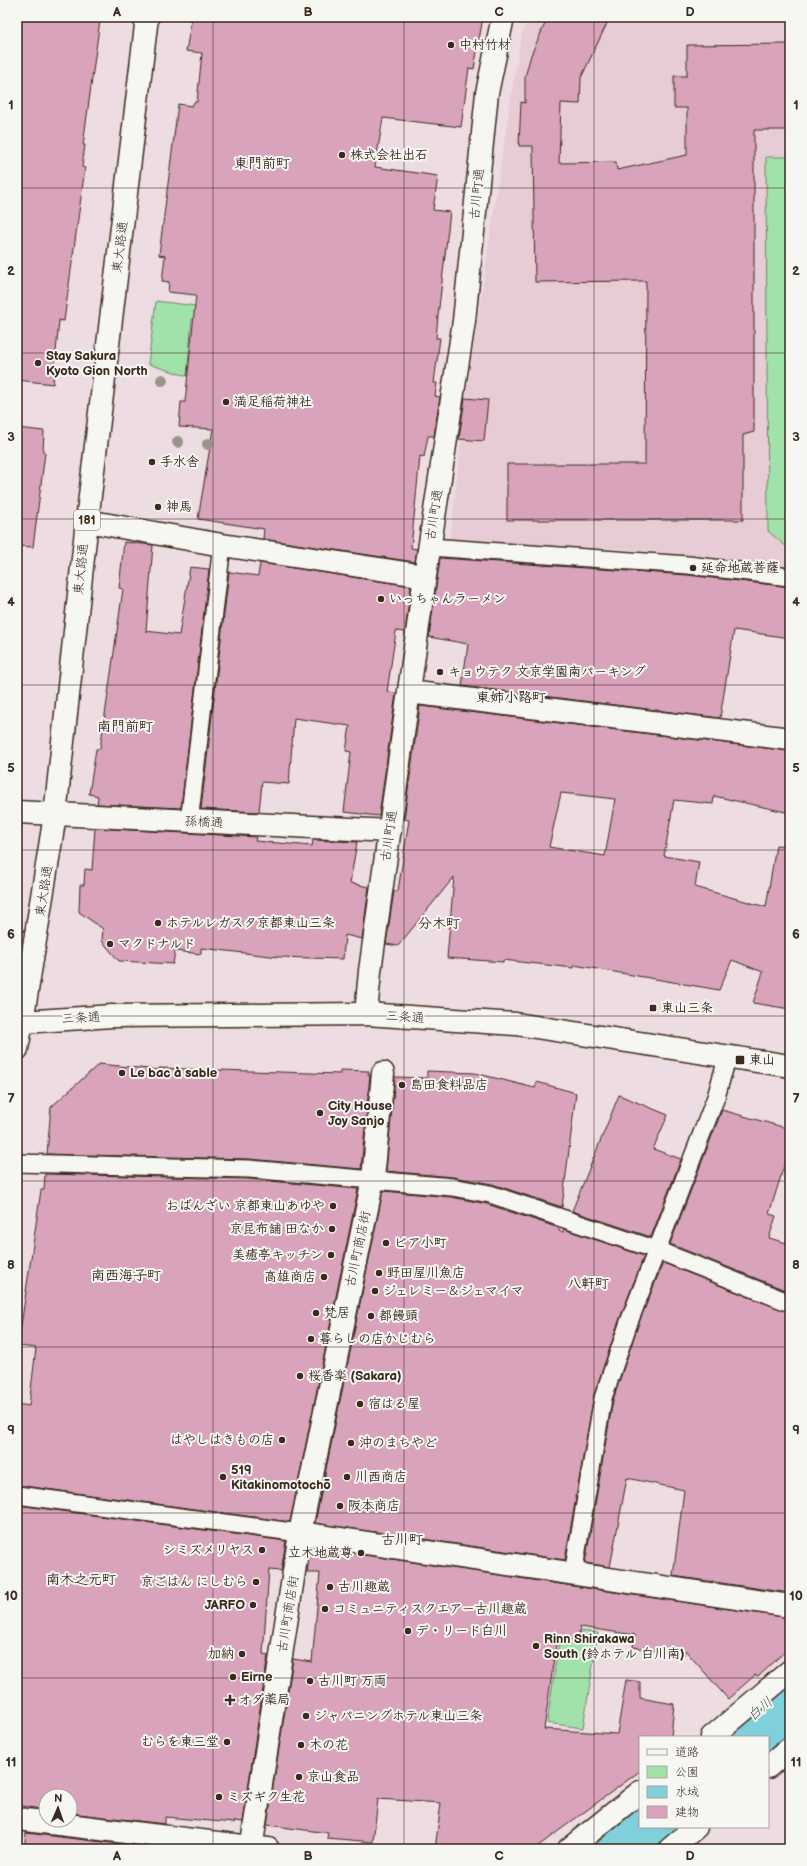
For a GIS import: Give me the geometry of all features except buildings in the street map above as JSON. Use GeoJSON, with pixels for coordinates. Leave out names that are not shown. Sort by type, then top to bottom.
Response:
{"type":"FeatureCollection","features":[{"type":"Feature","properties":{"kind":"street","name":"東大路通"},"geometry":{"type":"LineString","coordinates":[[17,1049],[20,1022],[55,815],[87,521],[147,17]]}},
{"type":"Feature","properties":{"kind":"street","name":"古川町通"},"geometry":{"type":"LineString","coordinates":[[366,1014],[370,971],[425,576],[464,321],[487,93],[503,17]]}},
{"type":"Feature","properties":{"kind":"street"},"geometry":{"type":"LineString","coordinates":[[87,521],[222,546],[425,576]]}},
{"type":"Feature","properties":{"kind":"street"},"geometry":{"type":"LineString","coordinates":[[409,692],[790,739]]}},
{"type":"Feature","properties":{"kind":"street","name":"孫橋通"},"geometry":{"type":"LineString","coordinates":[[17,812],[189,822],[390,831]]}},
{"type":"Feature","properties":{"kind":"street","name":"三条通"},"geometry":{"type":"LineString","coordinates":[[20,1022],[112,1016],[366,1014],[516,1024],[728,1055],[790,1066]]}},
{"type":"Feature","properties":{"kind":"street","name":"古川町商店街"},"geometry":{"type":"LineString","coordinates":[[257,1848],[300,1533],[373,1179],[383,1073]]}},
{"type":"Feature","properties":{"kind":"street"},"geometry":{"type":"LineString","coordinates":[[300,1533],[790,1606]]}},
{"type":"Feature","properties":{"kind":"street"},"geometry":{"type":"LineString","coordinates":[[713,1736],[790,1671]]}},
{"type":"Feature","properties":{"kind":"street"},"geometry":{"type":"LineString","coordinates":[[769,1766],[790,1748]]}},
{"type":"Feature","properties":{"kind":"street"},"geometry":{"type":"LineString","coordinates":[[568,1849],[639,1793]]}},
{"type":"Feature","properties":{"kind":"street"},"geometry":{"type":"LineString","coordinates":[[17,1819],[257,1848]]}},
{"type":"Feature","properties":{"kind":"street"},"geometry":{"type":"LineString","coordinates":[[670,1849],[695,1828]]}},
{"type":"Feature","properties":{"kind":"lane"},"geometry":{"type":"LineString","coordinates":[[189,822],[222,546]]}},
{"type":"Feature","properties":{"kind":"lane"},"geometry":{"type":"LineString","coordinates":[[430,547],[688,565],[790,577]]}},
{"type":"Feature","properties":{"kind":"lane"},"geometry":{"type":"LineString","coordinates":[[573,1574],[603,1398],[657,1250],[716,1097],[728,1055]]}},
{"type":"Feature","properties":{"kind":"lane"},"geometry":{"type":"LineString","coordinates":[[17,1163],[249,1169],[452,1187],[490,1194],[657,1250],[790,1303]]}},
{"type":"Feature","properties":{"kind":"lane"},"geometry":{"type":"LineString","coordinates":[[17,1495],[300,1533]]}},
{"type":"Feature","properties":{"kind":"shaded area"},"geometry":{"type":"Polygon","coordinates":[[[530,17],[790,17],[790,566],[627,549],[452,543],[450,539],[466,398],[512,89],[522,33],[530,17]]]}},
{"type":"Feature","properties":{"kind":"green space"},"geometry":{"type":"Polygon","coordinates":[[[766,157],[790,157],[790,550],[768,531],[766,157]]]}},
{"type":"Feature","properties":{"kind":"green space"},"geometry":{"type":"Polygon","coordinates":[[[156,301],[278,316],[217,321],[192,319],[187,376],[148,364],[156,301]]]}},
{"type":"Feature","properties":{"kind":"green space"},"geometry":{"type":"Polygon","coordinates":[[[582,1631],[598,1633],[583,1728],[547,1723],[559,1641],[580,1644],[582,1631]]]}},
{"type":"Feature","properties":{"kind":"water"},"geometry":{"type":"Polygon","coordinates":[[[790,1684],[790,1733],[769,1751],[769,1736],[729,1736],[790,1684]]]}},
{"type":"Feature","properties":{"kind":"water"},"geometry":{"type":"Polygon","coordinates":[[[639,1807],[639,1828],[678,1828],[652,1849],[590,1849],[639,1807]]]}},
{"type":"Feature","properties":{"kind":"place","name":"中村竹材"},"geometry":{"type":"Point","coordinates":[451,45]}},
{"type":"Feature","properties":{"kind":"place","name":"株式会社出石"},"geometry":{"type":"Point","coordinates":[342,155]}},
{"type":"Feature","properties":{"kind":"place","name":"Stay Sakura Kyoto Gion North"},"geometry":{"type":"Point","coordinates":[38,363]}},
{"type":"Feature","properties":{"kind":"place","name":"満足稲荷神社"},"geometry":{"type":"Point","coordinates":[226,402]}},
{"type":"Feature","properties":{"kind":"place","name":"手水舎"},"geometry":{"type":"Point","coordinates":[152,462]}},
{"type":"Feature","properties":{"kind":"place","name":"神馬"},"geometry":{"type":"Point","coordinates":[158,507]}},
{"type":"Feature","properties":{"kind":"place","name":"延命地蔵菩薩"},"geometry":{"type":"Point","coordinates":[693,568]}},
{"type":"Feature","properties":{"kind":"place","name":"いっちゃんラーメン"},"geometry":{"type":"Point","coordinates":[381,599]}},
{"type":"Feature","properties":{"kind":"place","name":"キョウテク 文京学園南パーキング"},"geometry":{"type":"Point","coordinates":[440,672]}},
{"type":"Feature","properties":{"kind":"place","name":"ホテルレガスタ京都東山三条"},"geometry":{"type":"Point","coordinates":[158,923]}},
{"type":"Feature","properties":{"kind":"place","name":"マクドナルド"},"geometry":{"type":"Point","coordinates":[110,944]}},
{"type":"Feature","properties":{"kind":"place","name":"東山三条"},"geometry":{"type":"Point","coordinates":[653,1008]}},
{"type":"Feature","properties":{"kind":"place","name":"東山"},"geometry":{"type":"Point","coordinates":[740,1060]}},
{"type":"Feature","properties":{"kind":"place","name":"Le bac à sable"},"geometry":{"type":"Point","coordinates":[122,1073]}},
{"type":"Feature","properties":{"kind":"place","name":"島田食料品店"},"geometry":{"type":"Point","coordinates":[402,1085]}},
{"type":"Feature","properties":{"kind":"place","name":"City House Joy Sanjo"},"geometry":{"type":"Point","coordinates":[320,1113]}},
{"type":"Feature","properties":{"kind":"place","name":"おばんざい 京都東山あゆや"},"geometry":{"type":"Point","coordinates":[333,1206]}},
{"type":"Feature","properties":{"kind":"place","name":"京昆布舗 田なか"},"geometry":{"type":"Point","coordinates":[332,1229]}},
{"type":"Feature","properties":{"kind":"place","name":"ビア小町"},"geometry":{"type":"Point","coordinates":[386,1243]}},
{"type":"Feature","properties":{"kind":"place","name":"美癒亭キッチン"},"geometry":{"type":"Point","coordinates":[331,1255]}},
{"type":"Feature","properties":{"kind":"place","name":"野田屋川魚店"},"geometry":{"type":"Point","coordinates":[379,1273]}},
{"type":"Feature","properties":{"kind":"place","name":"高雄商店"},"geometry":{"type":"Point","coordinates":[324,1277]}},
{"type":"Feature","properties":{"kind":"place","name":"ジェレミー＆ジェマイマ"},"geometry":{"type":"Point","coordinates":[375,1291]}},
{"type":"Feature","properties":{"kind":"place","name":"梵居"},"geometry":{"type":"Point","coordinates":[316,1313]}},
{"type":"Feature","properties":{"kind":"place","name":"都饅頭"},"geometry":{"type":"Point","coordinates":[371,1316]}},
{"type":"Feature","properties":{"kind":"place","name":"暮らしの店かじむら"},"geometry":{"type":"Point","coordinates":[311,1339]}},
{"type":"Feature","properties":{"kind":"place","name":"桜香楽 (Sakara)"},"geometry":{"type":"Point","coordinates":[300,1376]}},
{"type":"Feature","properties":{"kind":"place","name":"宿はる屋"},"geometry":{"type":"Point","coordinates":[360,1404]}},
{"type":"Feature","properties":{"kind":"place","name":"はやしはきもの店"},"geometry":{"type":"Point","coordinates":[282,1440]}},
{"type":"Feature","properties":{"kind":"place","name":"沖のまちやど"},"geometry":{"type":"Point","coordinates":[351,1443]}},
{"type":"Feature","properties":{"kind":"place","name":"519 Kitakinomotochō"},"geometry":{"type":"Point","coordinates":[223,1477]}},
{"type":"Feature","properties":{"kind":"place","name":"川西商店"},"geometry":{"type":"Point","coordinates":[347,1477]}},
{"type":"Feature","properties":{"kind":"place","name":"阪本商店"},"geometry":{"type":"Point","coordinates":[340,1506]}},
{"type":"Feature","properties":{"kind":"place","name":"シミズメリヤス"},"geometry":{"type":"Point","coordinates":[262,1550]}},
{"type":"Feature","properties":{"kind":"place","name":"立木地蔵尊"},"geometry":{"type":"Point","coordinates":[361,1553]}},
{"type":"Feature","properties":{"kind":"place","name":"京ごはん にしむら"},"geometry":{"type":"Point","coordinates":[256,1582]}},
{"type":"Feature","properties":{"kind":"place","name":"古川趣蔵"},"geometry":{"type":"Point","coordinates":[330,1587]}},
{"type":"Feature","properties":{"kind":"place","name":"JARFO"},"geometry":{"type":"Point","coordinates":[253,1605]}},
{"type":"Feature","properties":{"kind":"place","name":"コミュニティスクエアー古川趣蔵"},"geometry":{"type":"Point","coordinates":[325,1609]}},
{"type":"Feature","properties":{"kind":"place","name":"デ・リード白川"},"geometry":{"type":"Point","coordinates":[408,1631]}},
{"type":"Feature","properties":{"kind":"place","name":"Rinn Shirakawa South (鈴ホテル 白川南)"},"geometry":{"type":"Point","coordinates":[536,1646]}},
{"type":"Feature","properties":{"kind":"place","name":"加納"},"geometry":{"type":"Point","coordinates":[242,1654]}},
{"type":"Feature","properties":{"kind":"place","name":"Eirne"},"geometry":{"type":"Point","coordinates":[233,1677]}},
{"type":"Feature","properties":{"kind":"place","name":"古川町 万両"},"geometry":{"type":"Point","coordinates":[310,1681]}},
{"type":"Feature","properties":{"kind":"place","name":"オダ薬局"},"geometry":{"type":"Point","coordinates":[230,1700]}},
{"type":"Feature","properties":{"kind":"place","name":"ジャパニングホテル東山三条"},"geometry":{"type":"Point","coordinates":[306,1716]}},
{"type":"Feature","properties":{"kind":"place","name":"むらを東三堂"},"geometry":{"type":"Point","coordinates":[227,1742]}},
{"type":"Feature","properties":{"kind":"place","name":"木の花"},"geometry":{"type":"Point","coordinates":[301,1745]}},
{"type":"Feature","properties":{"kind":"place","name":"京山食品"},"geometry":{"type":"Point","coordinates":[299,1777]}},
{"type":"Feature","properties":{"kind":"place","name":"ミズギク生花"},"geometry":{"type":"Point","coordinates":[219,1797]}},
{"type":"Feature","properties":{"kind":"district","name":"東門前町"},"geometry":{"type":"Point","coordinates":[262,163]}},
{"type":"Feature","properties":{"kind":"district","name":"東姉小路町"},"geometry":{"type":"Point","coordinates":[511,697]}},
{"type":"Feature","properties":{"kind":"district","name":"南門前町"},"geometry":{"type":"Point","coordinates":[125,726]}},
{"type":"Feature","properties":{"kind":"district","name":"分木町"},"geometry":{"type":"Point","coordinates":[439,923]}},
{"type":"Feature","properties":{"kind":"district","name":"南西海子町"},"geometry":{"type":"Point","coordinates":[126,1275]}},
{"type":"Feature","properties":{"kind":"district","name":"八軒町"},"geometry":{"type":"Point","coordinates":[588,1283]}},
{"type":"Feature","properties":{"kind":"district","name":"古川町"},"geometry":{"type":"Point","coordinates":[402,1539]}},
{"type":"Feature","properties":{"kind":"district","name":"南木之元町"},"geometry":{"type":"Point","coordinates":[81,1579]}},
{"type":"Feature","properties":{"kind":"water label","name":"白川"},"geometry":{"type":"Point","coordinates":[760,1709]}}]}
